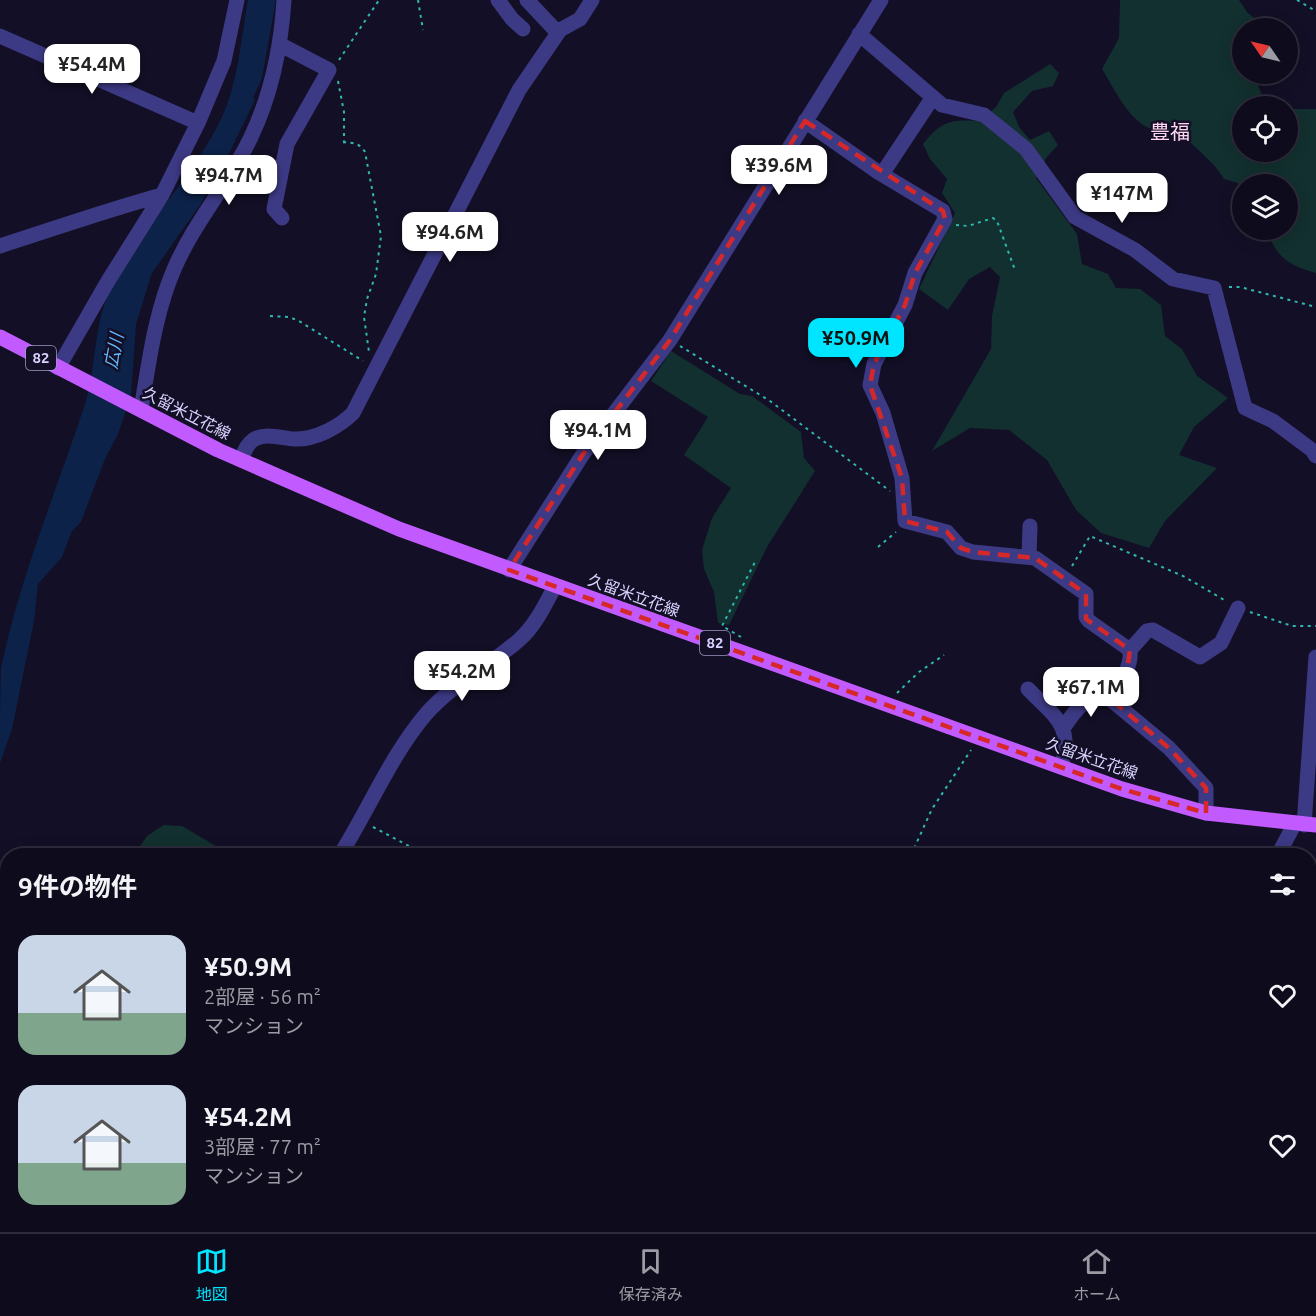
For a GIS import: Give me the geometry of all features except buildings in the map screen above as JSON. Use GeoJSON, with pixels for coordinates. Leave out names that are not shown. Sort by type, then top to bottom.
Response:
{"type":"FeatureCollection","features":[{"type":"Feature","properties":{"kind":"main road","name":"久留米立花線"},"geometry":{"type":"LineString","coordinates":[[0,337],[241,460],[399,529],[1122,789],[1206,813],[1305,824]]}},
{"type":"Feature","properties":{"kind":"street"},"geometry":{"type":"LineString","coordinates":[[58,368],[108,281],[162,195],[198,123],[224,61],[237,0]]}},
{"type":"Feature","properties":{"kind":"street"},"geometry":{"type":"LineString","coordinates":[[136,408],[174,268],[251,138],[270,92],[281,45],[284,0]]}},
{"type":"Feature","properties":{"kind":"street"},"geometry":{"type":"LineString","coordinates":[[498,0],[512,20],[523,29]]}},
{"type":"Feature","properties":{"kind":"street"},"geometry":{"type":"LineString","coordinates":[[527,0],[558,33]]}},
{"type":"Feature","properties":{"kind":"street"},"geometry":{"type":"LineString","coordinates":[[241,460],[246,447],[253,440],[265,436],[297,439],[343,424],[353,413],[373,369],[519,90],[558,33],[580,19],[592,0]]}},
{"type":"Feature","properties":{"kind":"street"},"geometry":{"type":"LineString","coordinates":[[509,570],[583,454],[670,340],[881,0]]}},
{"type":"Feature","properties":{"kind":"street"},"geometry":{"type":"LineString","coordinates":[[859,34],[942,105],[984,115],[1026,149],[1075,217],[1135,250],[1173,279],[1215,288],[1245,408],[1273,421],[1312,450],[1316,456]]}},
{"type":"Feature","properties":{"kind":"street"},"geometry":{"type":"LineString","coordinates":[[0,36],[198,123]]}},
{"type":"Feature","properties":{"kind":"street"},"geometry":{"type":"LineString","coordinates":[[281,45],[332,71],[288,144],[274,209],[282,218]]}},
{"type":"Feature","properties":{"kind":"street"},"geometry":{"type":"LineString","coordinates":[[882,174],[933,97]]}},
{"type":"Feature","properties":{"kind":"street"},"geometry":{"type":"LineString","coordinates":[[805,121],[882,174],[943,211],[944,222],[915,273],[905,305],[874,364],[870,385],[883,413],[902,478],[905,521],[947,532],[961,548],[973,552],[1035,558],[1086,594],[1086,617],[1089,621],[1130,650]]}},
{"type":"Feature","properties":{"kind":"street"},"geometry":{"type":"LineString","coordinates":[[0,246],[33,233],[79,222],[162,195]]}},
{"type":"Feature","properties":{"kind":"street"},"geometry":{"type":"LineString","coordinates":[[1029,557],[1030,526]]}},
{"type":"Feature","properties":{"kind":"street"},"geometry":{"type":"LineString","coordinates":[[345,848],[395,761],[426,715],[448,692],[521,639],[542,611],[555,586]]}},
{"type":"Feature","properties":{"kind":"street"},"geometry":{"type":"LineString","coordinates":[[1206,813],[1206,788],[1169,748],[1110,699],[1109,693],[1127,670],[1131,660],[1130,650],[1147,631],[1153,630],[1200,657],[1221,643],[1238,608]]}},
{"type":"Feature","properties":{"kind":"street"},"geometry":{"type":"LineString","coordinates":[[1284,848],[1305,824],[1316,657]]}},
{"type":"Feature","properties":{"kind":"street"},"geometry":{"type":"LineString","coordinates":[[1028,689],[1064,728],[1067,748],[1061,767]]}},
{"type":"Feature","properties":{"kind":"street"},"geometry":{"type":"LineString","coordinates":[[1064,728],[1081,704],[1094,694],[1109,693]]}},
{"type":"Feature","properties":{"kind":"path"},"geometry":{"type":"LineString","coordinates":[[344,146],[344,112],[332,71],[379,0]]}},
{"type":"Feature","properties":{"kind":"path"},"geometry":{"type":"LineString","coordinates":[[418,0],[423,30]]}},
{"type":"Feature","properties":{"kind":"path"},"geometry":{"type":"LineString","coordinates":[[1297,0],[1316,11]]}},
{"type":"Feature","properties":{"kind":"path"},"geometry":{"type":"LineString","coordinates":[[343,142],[362,146],[366,152],[378,216],[380,252],[364,317],[373,369]]}},
{"type":"Feature","properties":{"kind":"path"},"geometry":{"type":"LineString","coordinates":[[944,222],[968,226],[993,218],[998,221],[1015,270]]}},
{"type":"Feature","properties":{"kind":"path"},"geometry":{"type":"LineString","coordinates":[[1215,288],[1240,286],[1316,307]]}},
{"type":"Feature","properties":{"kind":"path"},"geometry":{"type":"LineString","coordinates":[[270,316],[290,317],[299,321],[352,352],[373,369]]}},
{"type":"Feature","properties":{"kind":"path"},"geometry":{"type":"LineString","coordinates":[[670,340],[770,401],[903,502]]}},
{"type":"Feature","properties":{"kind":"path"},"geometry":{"type":"LineString","coordinates":[[878,547],[888,541],[905,521]]}},
{"type":"Feature","properties":{"kind":"path"},"geometry":{"type":"LineString","coordinates":[[1065,579],[1090,536],[1183,576],[1238,608],[1292,626],[1316,626]]}},
{"type":"Feature","properties":{"kind":"path"},"geometry":{"type":"LineString","coordinates":[[748,641],[722,626],[755,562]]}},
{"type":"Feature","properties":{"kind":"path"},"geometry":{"type":"LineString","coordinates":[[892,697],[919,672],[944,655]]}},
{"type":"Feature","properties":{"kind":"path"},"geometry":{"type":"LineString","coordinates":[[914,848],[932,809],[980,738]]}},
{"type":"Feature","properties":{"kind":"path"},"geometry":{"type":"LineString","coordinates":[[362,821],[413,848]]}},
{"type":"Feature","properties":{"kind":"highlighted area"},"geometry":{"type":"Polygon","coordinates":[[[805,121],[943,211],[945,219],[915,273],[905,305],[874,364],[870,385],[902,478],[905,521],[947,532],[961,548],[973,552],[1035,558],[1086,594],[1086,619],[1130,650],[1127,670],[1107,696],[1169,748],[1206,788],[1206,813],[1122,789],[509,570],[583,454],[670,340],[805,121]]]}},
{"type":"Feature","properties":{"kind":"green space"},"geometry":{"type":"Polygon","coordinates":[[[1120,0],[1239,0],[1254,18],[1232,18],[1232,84],[1257,84],[1263,96],[1232,96],[1232,162],[1298,162],[1298,109],[1316,109],[1316,273],[1285,259],[1279,254],[1271,240],[1298,240],[1298,174],[1232,174],[1232,181],[1224,179],[1209,160],[1180,132],[1155,130],[1136,119],[1123,104],[1102,69],[1119,38],[1120,0]]]}},
{"type":"Feature","properties":{"kind":"green space"},"geometry":{"type":"Polygon","coordinates":[[[1050,64],[1059,73],[1053,86],[1032,91],[1013,112],[1019,127],[1030,140],[1049,131],[1058,145],[1046,158],[1036,178],[1077,234],[1082,264],[1108,274],[1116,288],[1140,289],[1161,305],[1165,336],[1182,349],[1197,376],[1228,398],[1194,427],[1179,455],[1217,468],[1165,521],[1149,548],[1101,533],[1076,510],[1047,460],[1009,430],[970,428],[932,451],[991,349],[992,316],[1000,277],[990,267],[969,279],[948,310],[919,289],[955,213],[942,193],[947,179],[930,159],[923,144],[935,130],[947,123],[980,121],[996,107],[1004,93],[1050,64]]]}},
{"type":"Feature","properties":{"kind":"green space"},"geometry":{"type":"Polygon","coordinates":[[[671,351],[740,394],[752,396],[801,432],[804,458],[815,471],[767,547],[729,625],[718,623],[714,592],[704,569],[702,550],[712,518],[731,488],[684,455],[708,417],[651,381],[671,351]]]}},
{"type":"Feature","properties":{"kind":"green space"},"geometry":{"type":"Polygon","coordinates":[[[164,825],[182,826],[219,848],[139,848],[147,836],[164,825]]]}},
{"type":"Feature","properties":{"kind":"water","name":"広川"},"geometry":{"type":"Polygon","coordinates":[[[248,0],[276,0],[262,78],[253,98],[255,100],[223,166],[200,205],[152,273],[136,324],[131,396],[118,434],[105,459],[81,522],[72,531],[62,557],[38,584],[34,621],[12,729],[0,763],[1,668],[28,568],[85,404],[101,315],[112,286],[124,264],[196,162],[221,119],[235,76],[248,0]]]}},
{"type":"Feature","properties":{"kind":"district","name":"豊福"},"geometry":{"type":"Point","coordinates":[1170,132]}}]}
